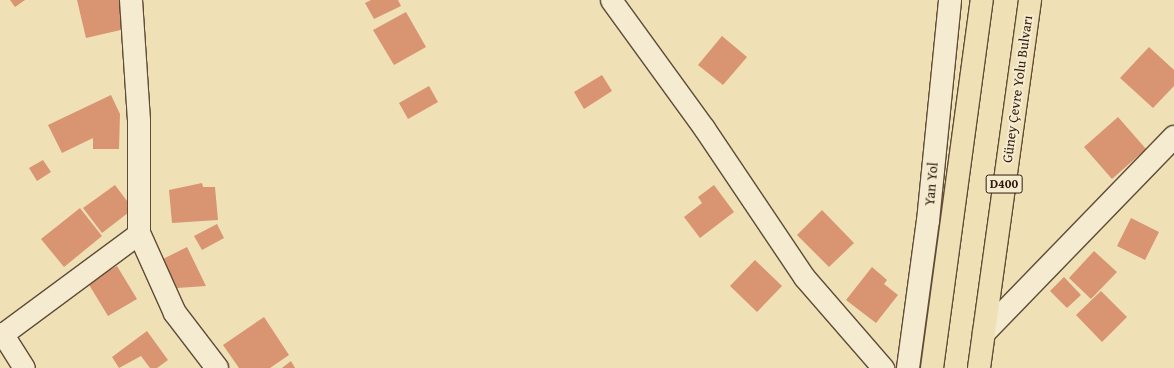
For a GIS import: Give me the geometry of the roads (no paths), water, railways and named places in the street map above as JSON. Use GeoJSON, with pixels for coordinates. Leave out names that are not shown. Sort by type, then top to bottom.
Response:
{"type":"FeatureCollection","features":[{"type":"Feature","properties":{"kind":"highway"},"geometry":{"type":"LineString","coordinates":[[932,368],[982,0]]}},
{"type":"Feature","properties":{"kind":"highway","name":"Güney Çevre Yolu Bulvarı"},"geometry":{"type":"LineString","coordinates":[[979,368],[1030,0]]}},
{"type":"Feature","properties":{"kind":"street"},"geometry":{"type":"LineString","coordinates":[[131,0],[140,121],[139,233],[175,313],[217,368]]}},
{"type":"Feature","properties":{"kind":"street"},"geometry":{"type":"LineString","coordinates":[[611,0],[704,128],[804,277],[882,368]]}},
{"type":"Feature","properties":{"kind":"street","name":"Yan Yol"},"geometry":{"type":"LineString","coordinates":[[908,368],[928,221],[950,0]]}},
{"type":"Feature","properties":{"kind":"street"},"geometry":{"type":"LineString","coordinates":[[984,333],[1174,137]]}},
{"type":"Feature","properties":{"kind":"street"},"geometry":{"type":"LineString","coordinates":[[24,368],[1,334],[139,233]]}}]}
